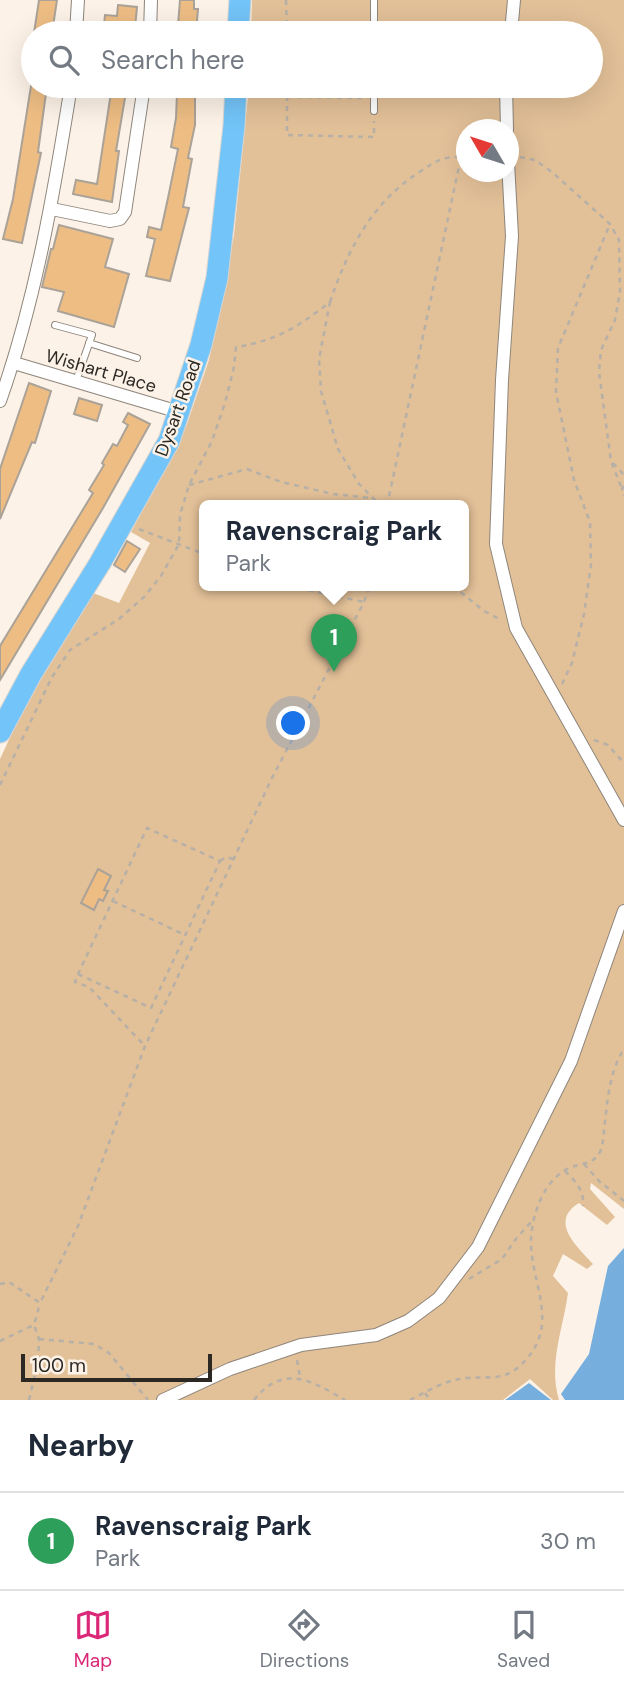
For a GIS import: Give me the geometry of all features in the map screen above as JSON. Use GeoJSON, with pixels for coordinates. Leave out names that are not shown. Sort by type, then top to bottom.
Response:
{"type":"FeatureCollection","features":[{"type":"Feature","properties":{"kind":"main road"},"geometry":{"type":"LineString","coordinates":[[239,21],[240,0]]}},
{"type":"Feature","properties":{"kind":"main road","name":"Dysart Road"},"geometry":{"type":"LineString","coordinates":[[0,732],[30,674],[124,523],[169,442],[201,345],[217,278],[235,98]]}},
{"type":"Feature","properties":{"kind":"street"},"geometry":{"type":"LineString","coordinates":[[77,21],[78,0]]}},
{"type":"Feature","properties":{"kind":"street"},"geometry":{"type":"LineString","coordinates":[[150,21],[151,0]]}},
{"type":"Feature","properties":{"kind":"street"},"geometry":{"type":"LineString","coordinates":[[512,21],[514,0]]}},
{"type":"Feature","properties":{"kind":"street"},"geometry":{"type":"LineString","coordinates":[[0,401],[13,363],[52,209],[69,98]]}},
{"type":"Feature","properties":{"kind":"street"},"geometry":{"type":"LineString","coordinates":[[52,209],[110,221],[120,219],[125,212],[142,98]]}},
{"type":"Feature","properties":{"kind":"street"},"geometry":{"type":"LineString","coordinates":[[506,98],[507,119]]}},
{"type":"Feature","properties":{"kind":"street"},"geometry":{"type":"LineString","coordinates":[[510,182],[512,236],[502,380],[496,544],[516,628],[624,820]]}},
{"type":"Feature","properties":{"kind":"street","name":"Wishart Place"},"geometry":{"type":"LineString","coordinates":[[13,363],[179,412]]}},
{"type":"Feature","properties":{"kind":"street"},"geometry":{"type":"LineString","coordinates":[[163,1400],[229,1369],[292,1348],[376,1335],[408,1321],[439,1298],[478,1247],[571,1061],[624,912]]}},
{"type":"Feature","properties":{"kind":"lane"},"geometry":{"type":"LineString","coordinates":[[374,0],[374,21]]}},
{"type":"Feature","properties":{"kind":"lane"},"geometry":{"type":"LineString","coordinates":[[374,98],[374,111]]}},
{"type":"Feature","properties":{"kind":"lane"},"geometry":{"type":"LineString","coordinates":[[55,324],[92,335],[76,382]]}},
{"type":"Feature","properties":{"kind":"lane"},"geometry":{"type":"LineString","coordinates":[[89,344],[136,358]]}},
{"type":"Feature","properties":{"kind":"path"},"geometry":{"type":"LineString","coordinates":[[286,0],[286,21]]}},
{"type":"Feature","properties":{"kind":"path"},"geometry":{"type":"LineString","coordinates":[[287,98],[287,135],[374,137],[374,111]]}},
{"type":"Feature","properties":{"kind":"path"},"geometry":{"type":"LineString","coordinates":[[519,156],[535,160],[552,172],[610,224],[619,240],[620,292],[615,320],[601,350],[599,372],[611,461],[623,487],[624,496]]}},
{"type":"Feature","properties":{"kind":"path"},"geometry":{"type":"LineString","coordinates":[[373,498],[359,484],[338,449],[320,391],[319,359],[330,302],[352,249],[380,204],[409,178],[442,157],[456,157]]}},
{"type":"Feature","properties":{"kind":"path"},"geometry":{"type":"LineString","coordinates":[[388,500],[456,181]]}},
{"type":"Feature","properties":{"kind":"path"},"geometry":{"type":"LineString","coordinates":[[556,697],[572,663],[584,614],[591,565],[590,523],[575,480],[556,392],[558,348],[610,224]]}},
{"type":"Feature","properties":{"kind":"path"},"geometry":{"type":"LineString","coordinates":[[619,240],[624,236]]}},
{"type":"Feature","properties":{"kind":"path"},"geometry":{"type":"LineString","coordinates":[[0,785],[52,677],[70,650],[119,619],[144,597],[161,576],[179,544],[180,515],[189,485],[212,441],[225,403],[236,347],[261,344],[285,334],[330,302]]}},
{"type":"Feature","properties":{"kind":"path"},"geometry":{"type":"LineString","coordinates":[[611,461],[624,475]]}},
{"type":"Feature","properties":{"kind":"path"},"geometry":{"type":"LineString","coordinates":[[189,485],[247,469],[281,482],[320,491],[373,498]]}},
{"type":"Feature","properties":{"kind":"path"},"geometry":{"type":"LineString","coordinates":[[124,523],[199,552]]}},
{"type":"Feature","properties":{"kind":"path"},"geometry":{"type":"LineString","coordinates":[[314,591],[365,601]]}},
{"type":"Feature","properties":{"kind":"path"},"geometry":{"type":"LineString","coordinates":[[29,1400],[37,1362],[39,1339],[34,1325],[40,1303],[78,1226],[145,1046],[272,778],[368,591]]}},
{"type":"Feature","properties":{"kind":"path"},"geometry":{"type":"LineString","coordinates":[[459,591],[484,611],[516,628]]}},
{"type":"Feature","properties":{"kind":"path"},"geometry":{"type":"LineString","coordinates":[[578,735],[608,745],[624,763]]}},
{"type":"Feature","properties":{"kind":"path"},"geometry":{"type":"LineString","coordinates":[[145,1046],[89,987],[75,982],[78,974],[147,828],[220,862]]}},
{"type":"Feature","properties":{"kind":"path"},"geometry":{"type":"LineString","coordinates":[[151,1008],[220,862],[226,858],[233,859]]}},
{"type":"Feature","properties":{"kind":"path"},"geometry":{"type":"LineString","coordinates":[[113,901],[185,935]]}},
{"type":"Feature","properties":{"kind":"path"},"geometry":{"type":"LineString","coordinates":[[78,974],[161,1012]]}},
{"type":"Feature","properties":{"kind":"path"},"geometry":{"type":"LineString","coordinates":[[410,1400],[458,1379],[509,1374],[526,1359],[535,1345],[540,1334],[542,1316],[531,1233],[534,1220],[545,1190],[558,1174],[594,1161],[602,1150],[616,1065],[624,1049]]}},
{"type":"Feature","properties":{"kind":"path"},"geometry":{"type":"LineString","coordinates":[[584,1164],[599,1181],[624,1201]]}},
{"type":"Feature","properties":{"kind":"path"},"geometry":{"type":"LineString","coordinates":[[565,1171],[576,1181],[584,1200],[583,1206]]}},
{"type":"Feature","properties":{"kind":"path"},"geometry":{"type":"LineString","coordinates":[[446,1288],[468,1280],[502,1259],[534,1220]]}},
{"type":"Feature","properties":{"kind":"path"},"geometry":{"type":"LineString","coordinates":[[0,1284],[9,1282],[40,1303]]}},
{"type":"Feature","properties":{"kind":"path"},"geometry":{"type":"LineString","coordinates":[[0,1341],[34,1325]]}},
{"type":"Feature","properties":{"kind":"path"},"geometry":{"type":"LineString","coordinates":[[39,1339],[94,1344],[109,1353],[148,1400]]}},
{"type":"Feature","properties":{"kind":"path"},"geometry":{"type":"LineString","coordinates":[[292,1348],[300,1377]]}},
{"type":"Feature","properties":{"kind":"path"},"geometry":{"type":"LineString","coordinates":[[256,1399],[262,1390],[279,1381],[300,1377],[345,1400]]}},
{"type":"Feature","properties":{"kind":"path"},"geometry":{"type":"LineString","coordinates":[[425,1392],[430,1400]]}},
{"type":"Feature","properties":{"kind":"shaded area"},"geometry":{"type":"Polygon","coordinates":[[[252,0],[624,0],[624,1209],[591,1183],[590,1189],[615,1217],[607,1225],[579,1203],[570,1210],[566,1218],[569,1234],[593,1264],[587,1269],[563,1254],[553,1276],[568,1293],[556,1360],[559,1400],[553,1400],[530,1379],[503,1400],[0,1400],[0,759],[27,701],[93,593],[119,603],[150,543],[131,532],[187,424],[209,360],[234,235],[248,98],[603,98],[603,21],[251,21],[252,0]]]}},
{"type":"Feature","properties":{"kind":"water"},"geometry":{"type":"Polygon","coordinates":[[[624,1248],[624,1400],[565,1400],[561,1394],[589,1354],[608,1266],[624,1248]]]}},
{"type":"Feature","properties":{"kind":"water"},"geometry":{"type":"Polygon","coordinates":[[[529,1383],[551,1400],[505,1400],[529,1383]]]}},
{"type":"Feature","properties":{"kind":"building"},"geometry":{"type":"Polygon","coordinates":[[[39,0],[57,0],[54,21],[36,21],[39,0]]]}},
{"type":"Feature","properties":{"kind":"building"},"geometry":{"type":"Polygon","coordinates":[[[180,0],[194,0],[194,9],[198,9],[197,21],[178,21],[180,0]]]}},
{"type":"Feature","properties":{"kind":"building"},"geometry":{"type":"Polygon","coordinates":[[[118,5],[137,7],[136,21],[104,21],[105,15],[117,16],[118,5]]]}},
{"type":"Feature","properties":{"kind":"building"},"geometry":{"type":"Polygon","coordinates":[[[29,98],[45,98],[38,152],[41,153],[22,243],[3,239],[13,199],[29,98]]]}},
{"type":"Feature","properties":{"kind":"building"},"geometry":{"type":"Polygon","coordinates":[[[110,98],[125,98],[116,151],[119,151],[112,202],[73,194],[76,180],[97,184],[110,98]]]}},
{"type":"Feature","properties":{"kind":"building"},"geometry":{"type":"Polygon","coordinates":[[[177,98],[195,98],[195,125],[188,158],[192,159],[183,207],[189,208],[170,281],[146,276],[155,239],[147,237],[149,227],[161,230],[178,149],[171,147],[177,98]]]}},
{"type":"Feature","properties":{"kind":"building"},"geometry":{"type":"Polygon","coordinates":[[[59,225],[113,239],[105,267],[129,274],[114,327],[58,311],[64,292],[42,287],[59,225]]]}},
{"type":"Feature","properties":{"kind":"building"},"geometry":{"type":"Polygon","coordinates":[[[29,383],[51,391],[35,443],[32,442],[0,519],[0,469],[29,383]]]}},
{"type":"Feature","properties":{"kind":"building"},"geometry":{"type":"Polygon","coordinates":[[[79,398],[102,405],[97,421],[74,414],[79,398]]]}},
{"type":"Feature","properties":{"kind":"building"},"geometry":{"type":"Polygon","coordinates":[[[128,413],[150,424],[0,680],[0,646],[93,493],[89,490],[113,444],[117,446],[128,425],[123,422],[128,413]]]}},
{"type":"Feature","properties":{"kind":"building"},"geometry":{"type":"Polygon","coordinates":[[[127,541],[140,549],[125,572],[114,565],[127,541]]]}},
{"type":"Feature","properties":{"kind":"building"},"geometry":{"type":"Polygon","coordinates":[[[98,869],[111,876],[104,890],[108,891],[103,901],[99,899],[94,910],[81,903],[98,869]]]}},
{"type":"Feature","properties":{"kind":"place","name":"Ravenscraig Park"},"geometry":{"type":"Point","coordinates":[334,672]}}]}
